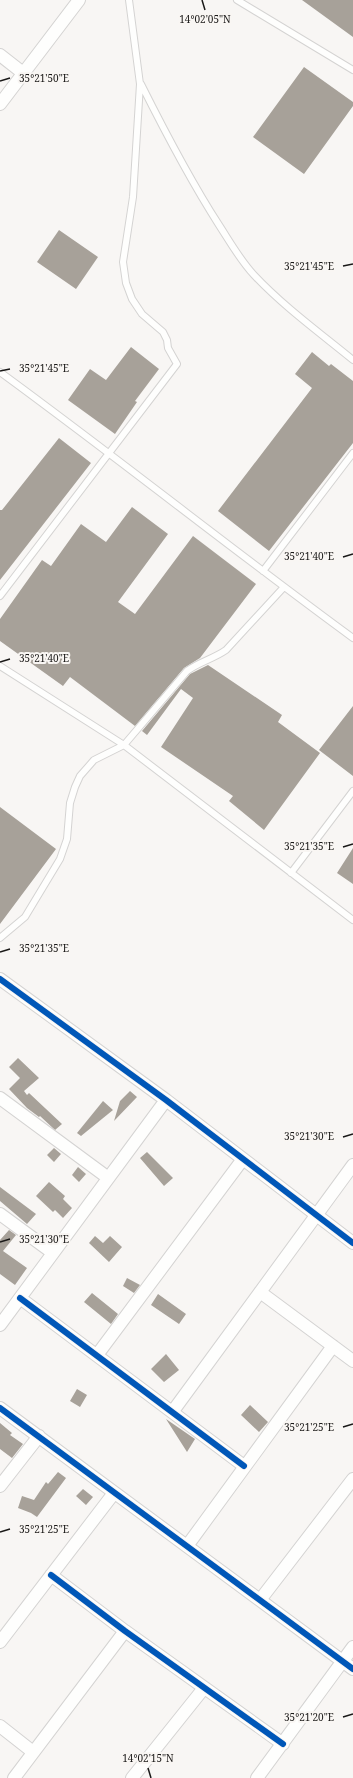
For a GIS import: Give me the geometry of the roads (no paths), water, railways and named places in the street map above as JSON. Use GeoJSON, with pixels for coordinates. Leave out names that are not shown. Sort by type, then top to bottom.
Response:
{"type":"FeatureCollection","features":[{"type":"Feature","properties":{"kind":"street"},"geometry":{"type":"LineString","coordinates":[[0,104],[79,0]]}},
{"type":"Feature","properties":{"kind":"street"},"geometry":{"type":"LineString","coordinates":[[0,55],[23,73]]}},
{"type":"Feature","properties":{"kind":"street"},"geometry":{"type":"LineString","coordinates":[[0,979],[166,1100],[353,1243]]}},
{"type":"Feature","properties":{"kind":"street"},"geometry":{"type":"LineString","coordinates":[[0,1098],[107,1177]]}},
{"type":"Feature","properties":{"kind":"street"},"geometry":{"type":"LineString","coordinates":[[0,1325],[107,1177],[166,1100]]}},
{"type":"Feature","properties":{"kind":"street"},"geometry":{"type":"LineString","coordinates":[[97,1355],[243,1159]]}},
{"type":"Feature","properties":{"kind":"street"},"geometry":{"type":"LineString","coordinates":[[173,1411],[353,1165]]}},
{"type":"Feature","properties":{"kind":"street"},"geometry":{"type":"LineString","coordinates":[[0,1214],[53,1252]]}},
{"type":"Feature","properties":{"kind":"street"},"geometry":{"type":"LineString","coordinates":[[260,1292],[353,1361]]}},
{"type":"Feature","properties":{"kind":"street"},"geometry":{"type":"LineString","coordinates":[[20,1298],[173,1411],[244,1466]]}},
{"type":"Feature","properties":{"kind":"street"},"geometry":{"type":"LineString","coordinates":[[187,1546],[333,1346]]}},
{"type":"Feature","properties":{"kind":"street"},"geometry":{"type":"LineString","coordinates":[[0,1408],[353,1669]]}},
{"type":"Feature","properties":{"kind":"street"},"geometry":{"type":"LineString","coordinates":[[0,1486],[39,1436]]}},
{"type":"Feature","properties":{"kind":"street"},"geometry":{"type":"LineString","coordinates":[[260,1600],[353,1479]]}},
{"type":"Feature","properties":{"kind":"street"},"geometry":{"type":"LineString","coordinates":[[0,1642],[114,1493]]}},
{"type":"Feature","properties":{"kind":"street"},"geometry":{"type":"LineString","coordinates":[[51,1575],[125,1631],[283,1744]]}},
{"type":"Feature","properties":{"kind":"street"},"geometry":{"type":"LineString","coordinates":[[14,1778],[125,1631]]}},
{"type":"Feature","properties":{"kind":"street"},"geometry":{"type":"LineString","coordinates":[[257,1778],[353,1647]]}},
{"type":"Feature","properties":{"kind":"street"},"geometry":{"type":"LineString","coordinates":[[132,1778],[204,1688]]}},
{"type":"Feature","properties":{"kind":"street"},"geometry":{"type":"LineString","coordinates":[[0,1726],[33,1752]]}},
{"type":"Feature","properties":{"kind":"lane"},"geometry":{"type":"LineString","coordinates":[[0,596],[177,364],[168,348],[167,340],[163,332],[142,314],[132,299],[126,283],[123,262],[133,197],[140,84],[129,0]]}},
{"type":"Feature","properties":{"kind":"lane"},"geometry":{"type":"LineString","coordinates":[[237,0],[353,70]]}},
{"type":"Feature","properties":{"kind":"lane"},"geometry":{"type":"LineString","coordinates":[[140,84],[165,133],[204,202],[242,260],[255,275],[306,321],[353,360]]}},
{"type":"Feature","properties":{"kind":"lane"},"geometry":{"type":"LineString","coordinates":[[0,372],[110,453],[263,572],[353,638]]}},
{"type":"Feature","properties":{"kind":"lane"},"geometry":{"type":"LineString","coordinates":[[263,572],[353,454]]}},
{"type":"Feature","properties":{"kind":"lane"},"geometry":{"type":"LineString","coordinates":[[0,938],[25,917],[60,859],[67,839],[70,803],[80,776],[94,760],[124,745],[187,671],[196,664],[219,655],[226,650],[284,587]]}},
{"type":"Feature","properties":{"kind":"lane"},"geometry":{"type":"LineString","coordinates":[[0,666],[124,745],[353,920]]}},
{"type":"Feature","properties":{"kind":"lane"},"geometry":{"type":"LineString","coordinates":[[291,873],[353,791]]}}]}
